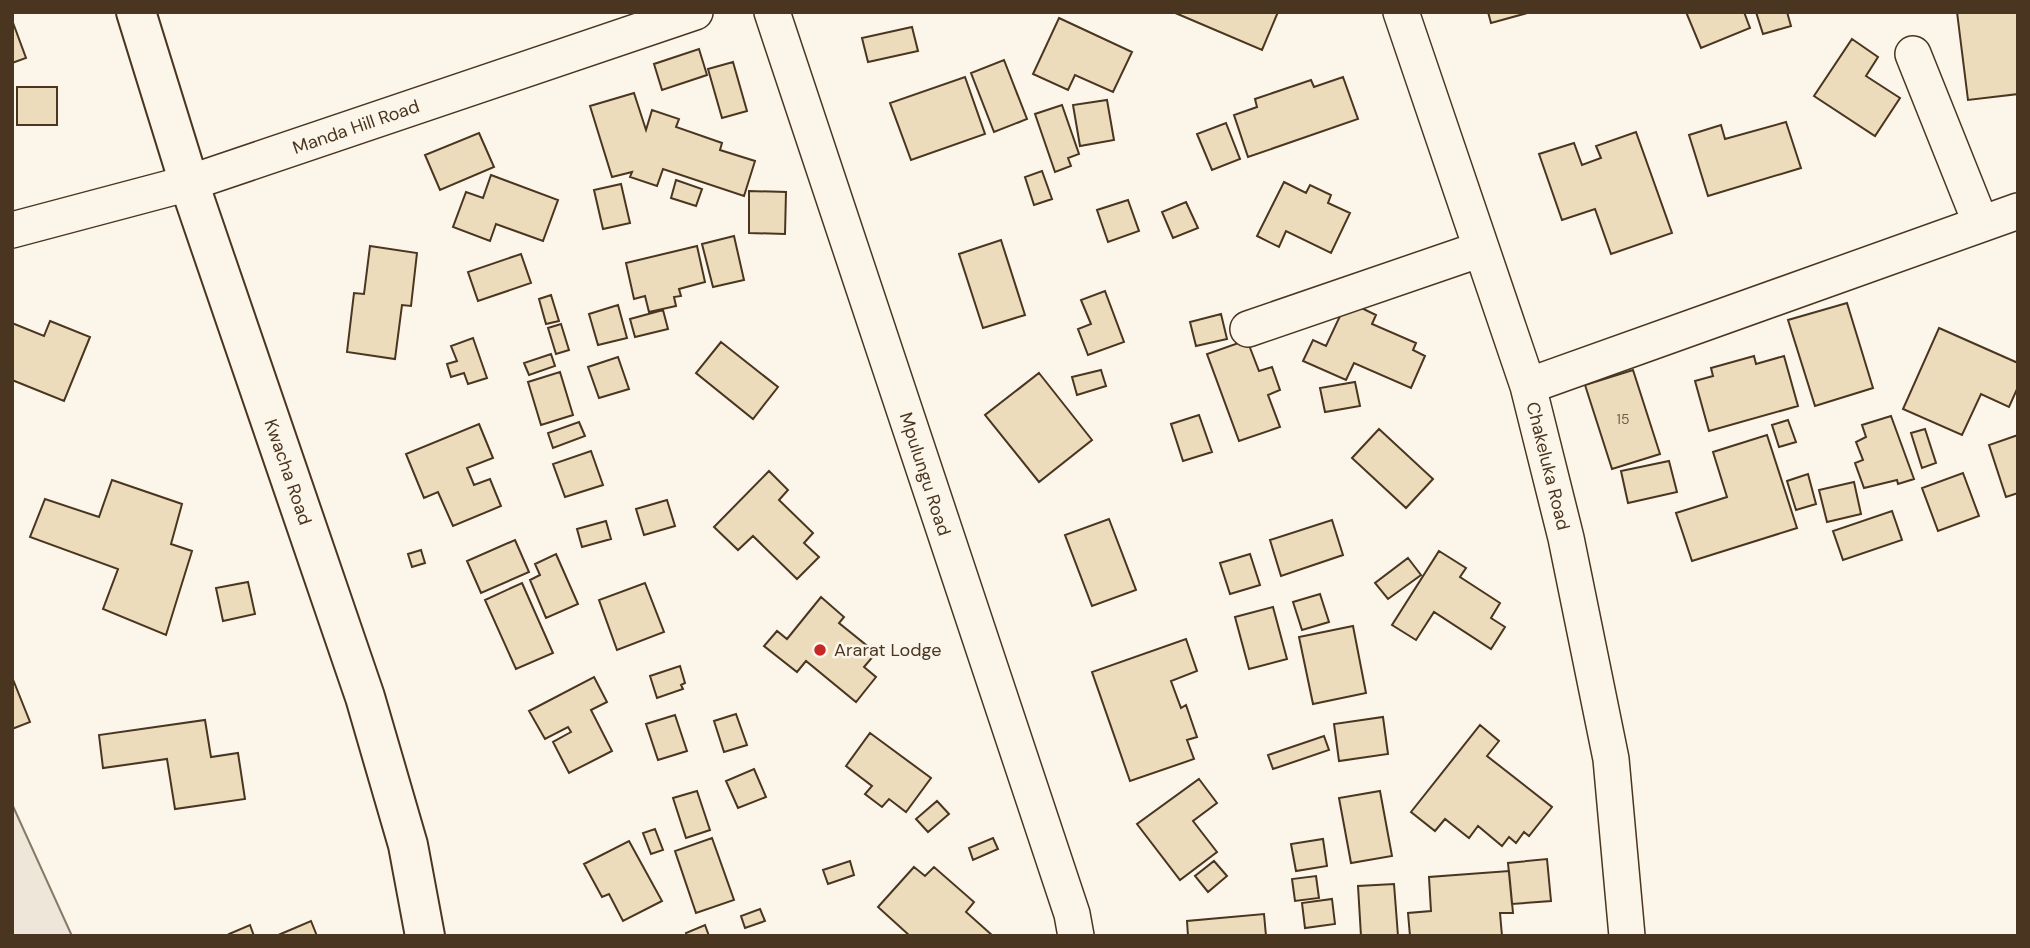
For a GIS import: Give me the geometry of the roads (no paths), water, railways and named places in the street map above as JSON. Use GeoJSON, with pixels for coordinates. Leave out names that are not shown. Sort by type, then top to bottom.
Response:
{"type":"FeatureCollection","features":[{"type":"Feature","properties":{"kind":"main road","name":"Kwacha Road"},"geometry":{"type":"LineString","coordinates":[[136,12],[189,183],[365,697],[408,845],[425,936]]}},
{"type":"Feature","properties":{"kind":"street","name":"Manda Hill Road"},"geometry":{"type":"LineString","coordinates":[[12,230],[189,183],[695,12]]}},
{"type":"Feature","properties":{"kind":"street","name":"Mpulungu Road"},"geometry":{"type":"LineString","coordinates":[[772,12],[1072,914],[1076,936]]}},
{"type":"Feature","properties":{"kind":"street","name":"Chakeluka Road"},"geometry":{"type":"LineString","coordinates":[[1401,12],[1528,386],[1566,538],[1611,759],[1627,936]]}},
{"type":"Feature","properties":{"kind":"street"},"geometry":{"type":"LineString","coordinates":[[1913,54],[1981,224]]}},
{"type":"Feature","properties":{"kind":"street"},"geometry":{"type":"LineString","coordinates":[[1528,386],[2018,211]]}},
{"type":"Feature","properties":{"kind":"street"},"geometry":{"type":"LineString","coordinates":[[1248,329],[1481,248]]}},
{"type":"Feature","properties":{"kind":"place","name":"Ararat Lodge"},"geometry":{"type":"Point","coordinates":[820,650]}}]}
